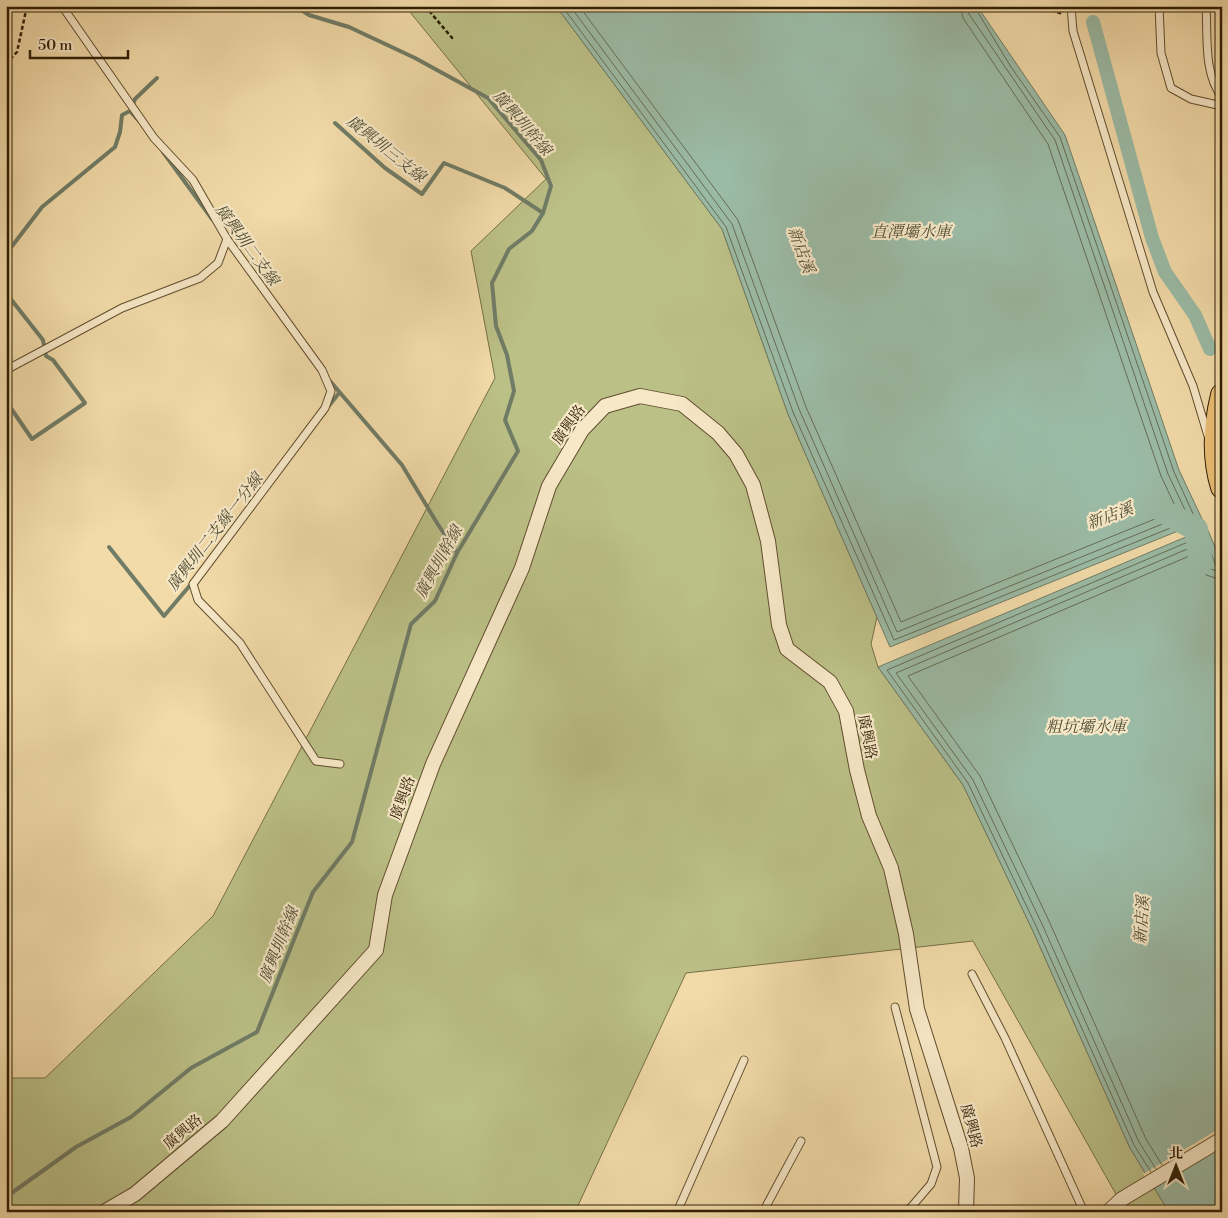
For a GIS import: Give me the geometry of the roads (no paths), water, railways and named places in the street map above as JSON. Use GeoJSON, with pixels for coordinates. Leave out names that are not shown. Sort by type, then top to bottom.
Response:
{"type":"FeatureCollection","features":[{"type":"Feature","properties":{"kind":"main road"},"geometry":{"type":"LineString","coordinates":[[1222,395],[1218,412],[1216,458],[1222,487]]}},
{"type":"Feature","properties":{"kind":"street","name":"廣興路"},"geometry":{"type":"LineString","coordinates":[[104,1212],[135,1194],[222,1122],[376,950],[385,896],[426,783],[522,568],[548,486],[582,430],[605,406],[640,396],[682,404],[718,433],[736,454],[753,485],[768,541],[779,625],[787,649],[830,682],[846,711],[857,770],[869,816],[893,878],[906,934],[917,1010],[961,1148],[967,1178],[966,1212]]}},
{"type":"Feature","properties":{"kind":"street"},"geometry":{"type":"LineString","coordinates":[[1108,1212],[1122,1199],[1222,1139]]}},
{"type":"Feature","properties":{"kind":"lane"},"geometry":{"type":"LineString","coordinates":[[62,6],[154,138],[193,180],[226,239],[322,370],[331,391],[326,408],[193,584],[198,600],[240,643],[316,762],[340,764]]}},
{"type":"Feature","properties":{"kind":"lane"},"geometry":{"type":"LineString","coordinates":[[1071,6],[1073,31],[1154,292],[1193,386],[1201,418],[1216,458]]}},
{"type":"Feature","properties":{"kind":"lane"},"geometry":{"type":"LineString","coordinates":[[1159,6],[1161,53],[1171,88],[1191,99],[1222,106]]}},
{"type":"Feature","properties":{"kind":"lane"},"geometry":{"type":"LineString","coordinates":[[1206,6],[1210,69],[1216,89],[1222,97]]}},
{"type":"Feature","properties":{"kind":"lane"},"geometry":{"type":"LineString","coordinates":[[6,370],[122,308],[200,278],[218,263],[226,239]]}},
{"type":"Feature","properties":{"kind":"lane"},"geometry":{"type":"LineString","coordinates":[[972,974],[1005,1038],[1084,1212]]}},
{"type":"Feature","properties":{"kind":"lane"},"geometry":{"type":"LineString","coordinates":[[895,1007],[937,1167],[931,1184],[906,1212]]}},
{"type":"Feature","properties":{"kind":"lane"},"geometry":{"type":"LineString","coordinates":[[677,1212],[744,1060]]}},
{"type":"Feature","properties":{"kind":"lane"},"geometry":{"type":"LineString","coordinates":[[763,1212],[801,1141]]}},
{"type":"Feature","properties":{"kind":"water","name":"直潭壩水庫"},"geometry":{"type":"Polygon","coordinates":[[[556,6],[977,6],[1065,135],[1179,470],[1203,521],[890,647],[788,414],[722,229],[556,6]]]}},
{"type":"Feature","properties":{"kind":"water","name":"粗坑壩水庫"},"geometry":{"type":"Polygon","coordinates":[[[1207,528],[1222,563],[1222,1212],[1169,1212],[1130,1148],[1032,929],[963,785],[878,667],[1207,528]]]}},
{"type":"Feature","properties":{"kind":"waterway","name":"廣興圳幹線"},"geometry":{"type":"LineString","coordinates":[[6,1197],[76,1147],[131,1117],[191,1068],[257,1032],[313,892],[352,842],[411,624],[435,601],[457,553],[518,451],[505,420],[514,391],[507,355],[496,326],[492,283],[509,249],[532,231],[543,213],[551,186],[541,160],[488,98],[415,58],[349,27],[309,15],[295,6]]}},
{"type":"Feature","properties":{"kind":"waterway"},"geometry":{"type":"LineString","coordinates":[[1093,22],[1152,238],[1165,272],[1195,315],[1210,349]]}},
{"type":"Feature","properties":{"kind":"waterway"},"geometry":{"type":"LineString","coordinates":[[132,107],[135,99],[157,78]]}},
{"type":"Feature","properties":{"kind":"waterway","name":"廣興圳二支線"},"geometry":{"type":"LineString","coordinates":[[6,254],[42,207],[115,147],[120,132],[122,115],[130,111],[139,121]]}},
{"type":"Feature","properties":{"kind":"waterway","name":"廣興圳三支線"},"geometry":{"type":"LineString","coordinates":[[335,123],[385,168],[422,194],[444,163],[505,188],[543,213]]}},
{"type":"Feature","properties":{"kind":"waterway","name":"廣興圳二支線"},"geometry":{"type":"LineString","coordinates":[[163,152],[212,219]]}},
{"type":"Feature","properties":{"kind":"waterway","name":"廣興圳二支線"},"geometry":{"type":"LineString","coordinates":[[6,293],[43,340],[46,356],[53,360],[85,403],[32,439],[6,401]]}},
{"type":"Feature","properties":{"kind":"waterway","name":"廣興圳二支線"},"geometry":{"type":"LineString","coordinates":[[330,381],[402,465],[457,553]]}},
{"type":"Feature","properties":{"kind":"waterway","name":"廣興圳二支線一分線"},"geometry":{"type":"LineString","coordinates":[[328,407],[339,393]]}},
{"type":"Feature","properties":{"kind":"waterway","name":"新店溪"},"geometry":{"type":"LineString","coordinates":[[1164,512],[1196,529],[1201,563]]}},
{"type":"Feature","properties":{"kind":"waterway","name":"廣興圳二支線一分線"},"geometry":{"type":"LineString","coordinates":[[109,547],[164,616],[192,583]]}}]}
